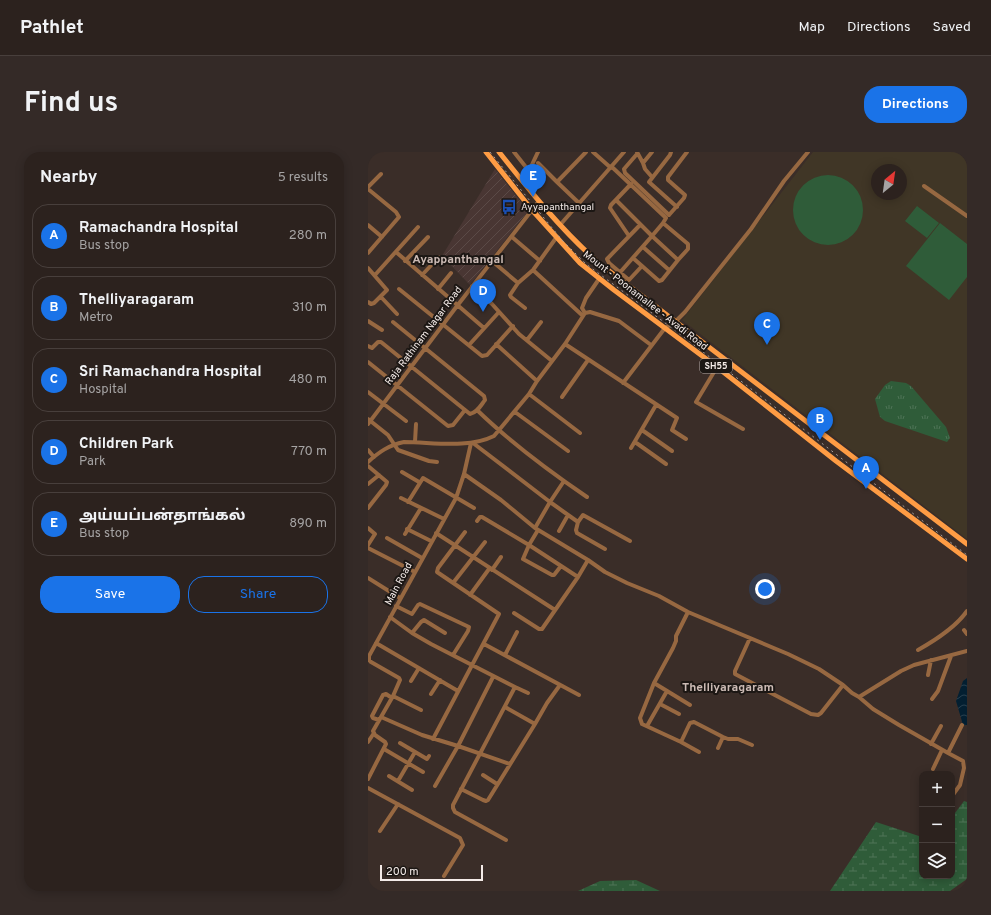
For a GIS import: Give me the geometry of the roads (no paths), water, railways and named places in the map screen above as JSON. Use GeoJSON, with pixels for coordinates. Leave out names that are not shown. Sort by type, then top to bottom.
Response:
{"type":"FeatureCollection","features":[{"type":"Feature","properties":{"kind":"main road","name":"Mount - Poonamallee - Avadi Road"},"geometry":{"type":"LineString","coordinates":[[486,152],[532,210],[580,263],[599,279],[717,367],[836,461],[967,559]]}},
{"type":"Feature","properties":{"kind":"main road","name":"Mount - Poonamallee - Avadi Road"},"geometry":{"type":"LineString","coordinates":[[499,152],[560,225],[583,249],[616,277],[967,544]]}},
{"type":"Feature","properties":{"kind":"street"},"geometry":{"type":"LineString","coordinates":[[514,152],[529,171]]}},
{"type":"Feature","properties":{"kind":"street"},"geometry":{"type":"LineString","coordinates":[[522,180],[529,171],[538,152]]}},
{"type":"Feature","properties":{"kind":"street"},"geometry":{"type":"LineString","coordinates":[[556,182],[586,152]]}},
{"type":"Feature","properties":{"kind":"street"},"geometry":{"type":"LineString","coordinates":[[593,152],[631,184],[666,218],[643,247],[616,277]]}},
{"type":"Feature","properties":{"kind":"street"},"geometry":{"type":"LineString","coordinates":[[560,225],[624,152]]}},
{"type":"Feature","properties":{"kind":"street"},"geometry":{"type":"LineString","coordinates":[[643,163],[652,152]]}},
{"type":"Feature","properties":{"kind":"street"},"geometry":{"type":"LineString","coordinates":[[671,152],[649,182],[677,207]]}},
{"type":"Feature","properties":{"kind":"street"},"geometry":{"type":"LineString","coordinates":[[652,177],[645,169],[637,153],[624,169],[624,172],[669,215],[677,207],[685,195],[668,180],[668,177],[687,152]]}},
{"type":"Feature","properties":{"kind":"street"},"geometry":{"type":"LineString","coordinates":[[623,383],[665,328],[675,322],[685,312],[751,229],[784,181],[808,152]]}},
{"type":"Feature","properties":{"kind":"street"},"geometry":{"type":"LineString","coordinates":[[538,163],[580,204]]}},
{"type":"Feature","properties":{"kind":"street"},"geometry":{"type":"LineString","coordinates":[[368,253],[399,216],[368,188],[381,174]]}},
{"type":"Feature","properties":{"kind":"street"},"geometry":{"type":"LineString","coordinates":[[629,236],[611,210],[611,205],[631,184]]}},
{"type":"Feature","properties":{"kind":"street"},"geometry":{"type":"LineString","coordinates":[[924,186],[967,216]]}},
{"type":"Feature","properties":{"kind":"street"},"geometry":{"type":"LineString","coordinates":[[648,195],[655,188]]}},
{"type":"Feature","properties":{"kind":"street"},"geometry":{"type":"LineString","coordinates":[[616,200],[640,225],[678,260]]}},
{"type":"Feature","properties":{"kind":"street","name":"Raja Rathinam Nagar Road"},"geometry":{"type":"LineString","coordinates":[[369,421],[539,201]]}},
{"type":"Feature","properties":{"kind":"street"},"geometry":{"type":"LineString","coordinates":[[633,258],[659,282],[662,280],[689,246],[663,223]]}},
{"type":"Feature","properties":{"kind":"street"},"geometry":{"type":"LineString","coordinates":[[368,225],[382,237]]}},
{"type":"Feature","properties":{"kind":"street"},"geometry":{"type":"LineString","coordinates":[[640,225],[607,259],[609,263],[629,280],[631,280],[642,266]]}},
{"type":"Feature","properties":{"kind":"street"},"geometry":{"type":"LineString","coordinates":[[375,275],[418,227]]}},
{"type":"Feature","properties":{"kind":"street"},"geometry":{"type":"LineString","coordinates":[[405,261],[428,237]]}},
{"type":"Feature","properties":{"kind":"street"},"geometry":{"type":"LineString","coordinates":[[512,237],[540,261]]}},
{"type":"Feature","properties":{"kind":"street"},"geometry":{"type":"LineString","coordinates":[[526,308],[510,296],[518,283],[533,270],[556,238]]}},
{"type":"Feature","properties":{"kind":"street"},"geometry":{"type":"LineString","coordinates":[[643,247],[669,270]]}},
{"type":"Feature","properties":{"kind":"street"},"geometry":{"type":"LineString","coordinates":[[396,252],[484,328]]}},
{"type":"Feature","properties":{"kind":"street"},"geometry":{"type":"LineString","coordinates":[[422,275],[439,257]]}},
{"type":"Feature","properties":{"kind":"street"},"geometry":{"type":"LineString","coordinates":[[492,261],[518,283]]}},
{"type":"Feature","properties":{"kind":"street"},"geometry":{"type":"LineString","coordinates":[[368,268],[387,290],[372,304],[368,302]]}},
{"type":"Feature","properties":{"kind":"street"},"geometry":{"type":"LineString","coordinates":[[533,270],[584,314]]}},
{"type":"Feature","properties":{"kind":"street"},"geometry":{"type":"LineString","coordinates":[[438,289],[451,273]]}},
{"type":"Feature","properties":{"kind":"street"},"geometry":{"type":"LineString","coordinates":[[584,314],[582,308],[586,298],[599,279]]}},
{"type":"Feature","properties":{"kind":"street"},"geometry":{"type":"LineString","coordinates":[[472,286],[527,340],[552,361]]}},
{"type":"Feature","properties":{"kind":"street"},"geometry":{"type":"LineString","coordinates":[[399,288],[484,356],[487,355],[513,326]]}},
{"type":"Feature","properties":{"kind":"street"},"geometry":{"type":"LineString","coordinates":[[381,297],[397,314]]}},
{"type":"Feature","properties":{"kind":"street"},"geometry":{"type":"LineString","coordinates":[[469,345],[499,312]]}},
{"type":"Feature","properties":{"kind":"street"},"geometry":{"type":"LineString","coordinates":[[368,462],[393,444],[404,442],[472,443],[486,440],[494,436],[529,394],[565,344],[584,314],[590,312],[619,321],[651,345]]}},
{"type":"Feature","properties":{"kind":"street"},"geometry":{"type":"LineString","coordinates":[[368,321],[382,330]]}},
{"type":"Feature","properties":{"kind":"street"},"geometry":{"type":"LineString","coordinates":[[368,346],[372,348],[378,342],[381,342],[465,410],[471,414],[477,410],[485,400],[484,396],[393,322]]}},
{"type":"Feature","properties":{"kind":"street"},"geometry":{"type":"LineString","coordinates":[[527,340],[541,322]]}},
{"type":"Feature","properties":{"kind":"street"},"geometry":{"type":"LineString","coordinates":[[496,344],[537,381]]}},
{"type":"Feature","properties":{"kind":"street"},"geometry":{"type":"LineString","coordinates":[[565,344],[678,418],[672,430],[686,439]]}},
{"type":"Feature","properties":{"kind":"street"},"geometry":{"type":"LineString","coordinates":[[562,397],[588,360]]}},
{"type":"Feature","properties":{"kind":"street"},"geometry":{"type":"LineString","coordinates":[[368,362],[448,426],[453,425],[465,410]]}},
{"type":"Feature","properties":{"kind":"street"},"geometry":{"type":"LineString","coordinates":[[717,367],[696,402],[743,429]]}},
{"type":"Feature","properties":{"kind":"street"},"geometry":{"type":"LineString","coordinates":[[368,392],[406,421]]}},
{"type":"Feature","properties":{"kind":"street"},"geometry":{"type":"LineString","coordinates":[[529,394],[580,433]]}},
{"type":"Feature","properties":{"kind":"street"},"geometry":{"type":"LineString","coordinates":[[631,448],[656,405]]}},
{"type":"Feature","properties":{"kind":"street"},"geometry":{"type":"LineString","coordinates":[[477,410],[498,430],[564,481],[588,497]]}},
{"type":"Feature","properties":{"kind":"street"},"geometry":{"type":"LineString","coordinates":[[515,412],[568,451]]}},
{"type":"Feature","properties":{"kind":"street"},"geometry":{"type":"LineString","coordinates":[[369,421],[388,435],[398,450],[429,461],[437,462]]}},
{"type":"Feature","properties":{"kind":"street"},"geometry":{"type":"LineString","coordinates":[[415,442],[416,424]]}},
{"type":"Feature","properties":{"kind":"street"},"geometry":{"type":"LineString","coordinates":[[642,430],[672,451]]}},
{"type":"Feature","properties":{"kind":"street"},"geometry":{"type":"LineString","coordinates":[[635,442],[666,464]]}},
{"type":"Feature","properties":{"kind":"street"},"geometry":{"type":"LineString","coordinates":[[472,443],[578,522]]}},
{"type":"Feature","properties":{"kind":"street","name":"Main Road"},"geometry":{"type":"LineString","coordinates":[[368,742],[374,733],[374,728],[393,697],[400,682],[399,678],[371,662],[369,660],[369,656],[456,498],[472,443]]}},
{"type":"Feature","properties":{"kind":"street"},"geometry":{"type":"LineString","coordinates":[[368,450],[374,457]]}},
{"type":"Feature","properties":{"kind":"street"},"geometry":{"type":"LineString","coordinates":[[368,466],[379,474],[387,484],[368,508]]}},
{"type":"Feature","properties":{"kind":"street"},"geometry":{"type":"LineString","coordinates":[[402,472],[419,482]]}},
{"type":"Feature","properties":{"kind":"street"},"geometry":{"type":"LineString","coordinates":[[368,484],[379,474]]}},
{"type":"Feature","properties":{"kind":"street"},"geometry":{"type":"LineString","coordinates":[[464,474],[501,500],[536,529],[612,576],[659,596],[688,612],[813,666],[843,685],[873,709],[941,750],[963,761],[965,765],[959,788],[955,793]]}},
{"type":"Feature","properties":{"kind":"street"},"geometry":{"type":"LineString","coordinates":[[408,502],[419,482],[422,478],[424,478],[474,508]]}},
{"type":"Feature","properties":{"kind":"street"},"geometry":{"type":"LineString","coordinates":[[561,566],[553,575],[524,560],[523,557],[550,502],[564,481]]}},
{"type":"Feature","properties":{"kind":"street"},"geometry":{"type":"LineString","coordinates":[[401,498],[444,519]]}},
{"type":"Feature","properties":{"kind":"street"},"geometry":{"type":"LineString","coordinates":[[421,508],[406,532],[431,541]]}},
{"type":"Feature","properties":{"kind":"street"},"geometry":{"type":"LineString","coordinates":[[559,532],[568,515]]}},
{"type":"Feature","properties":{"kind":"street"},"geometry":{"type":"LineString","coordinates":[[605,549],[577,533],[576,530],[578,522],[582,515],[630,541]]}},
{"type":"Feature","properties":{"kind":"street"},"geometry":{"type":"LineString","coordinates":[[477,521],[482,517],[529,544],[578,577]]}},
{"type":"Feature","properties":{"kind":"street"},"geometry":{"type":"LineString","coordinates":[[368,528],[375,534],[368,547],[415,572]]}},
{"type":"Feature","properties":{"kind":"street"},"geometry":{"type":"LineString","coordinates":[[434,739],[499,614],[438,574],[437,570],[465,532]]}},
{"type":"Feature","properties":{"kind":"street"},"geometry":{"type":"LineString","coordinates":[[436,533],[555,610]]}},
{"type":"Feature","properties":{"kind":"street"},"geometry":{"type":"LineString","coordinates":[[387,538],[422,558]]}},
{"type":"Feature","properties":{"kind":"street"},"geometry":{"type":"LineString","coordinates":[[453,583],[485,542]]}},
{"type":"Feature","properties":{"kind":"street"},"geometry":{"type":"LineString","coordinates":[[470,595],[501,557]]}},
{"type":"Feature","properties":{"kind":"street"},"geometry":{"type":"LineString","coordinates":[[514,613],[540,630],[578,577],[588,560]]}},
{"type":"Feature","properties":{"kind":"street"},"geometry":{"type":"LineString","coordinates":[[368,578],[400,598]]}},
{"type":"Feature","properties":{"kind":"street"},"geometry":{"type":"LineString","coordinates":[[396,606],[412,614],[420,604],[469,627],[470,629],[454,655]]}},
{"type":"Feature","properties":{"kind":"street"},"geometry":{"type":"LineString","coordinates":[[688,612],[678,631],[673,648],[654,683],[640,718],[641,723],[699,752]]}},
{"type":"Feature","properties":{"kind":"street"},"geometry":{"type":"LineString","coordinates":[[918,650],[936,640],[966,615]]}},
{"type":"Feature","properties":{"kind":"street"},"geometry":{"type":"LineString","coordinates":[[390,617],[412,634],[493,677],[528,693]]}},
{"type":"Feature","properties":{"kind":"street"},"geometry":{"type":"LineString","coordinates":[[412,634],[423,620],[445,633]]}},
{"type":"Feature","properties":{"kind":"street"},"geometry":{"type":"LineString","coordinates":[[964,630],[967,634]]}},
{"type":"Feature","properties":{"kind":"street"},"geometry":{"type":"LineString","coordinates":[[505,655],[517,632]]}},
{"type":"Feature","properties":{"kind":"street"},"geometry":{"type":"LineString","coordinates":[[750,638],[735,674],[811,714],[818,715],[843,685]]}},
{"type":"Feature","properties":{"kind":"street"},"geometry":{"type":"LineString","coordinates":[[376,643],[458,691]]}},
{"type":"Feature","properties":{"kind":"street"},"geometry":{"type":"LineString","coordinates":[[484,644],[579,695]]}},
{"type":"Feature","properties":{"kind":"street"},"geometry":{"type":"LineString","coordinates":[[859,697],[901,671],[914,665],[967,651]]}},
{"type":"Feature","properties":{"kind":"street"},"geometry":{"type":"LineString","coordinates":[[932,699],[938,691],[951,656]]}},
{"type":"Feature","properties":{"kind":"street"},"geometry":{"type":"LineString","coordinates":[[928,675],[931,660]]}},
{"type":"Feature","properties":{"kind":"street"},"geometry":{"type":"LineString","coordinates":[[412,681],[419,668]]}},
{"type":"Feature","properties":{"kind":"street"},"geometry":{"type":"LineString","coordinates":[[435,786],[458,746],[493,677]]}},
{"type":"Feature","properties":{"kind":"street"},"geometry":{"type":"LineString","coordinates":[[431,694],[440,680]]}},
{"type":"Feature","properties":{"kind":"street"},"geometry":{"type":"LineString","coordinates":[[654,683],[690,705]]}},
{"type":"Feature","properties":{"kind":"street"},"geometry":{"type":"LineString","coordinates":[[461,789],[486,801],[536,724],[547,703],[560,685]]}},
{"type":"Feature","properties":{"kind":"street"},"geometry":{"type":"LineString","coordinates":[[506,840],[456,812],[453,805],[515,687]]}},
{"type":"Feature","properties":{"kind":"street"},"geometry":{"type":"LineString","coordinates":[[647,726],[667,691]]}},
{"type":"Feature","properties":{"kind":"street"},"geometry":{"type":"LineString","coordinates":[[421,710],[386,694],[383,695],[372,716],[373,718],[380,719],[434,739],[510,764]]}},
{"type":"Feature","properties":{"kind":"street"},"geometry":{"type":"LineString","coordinates":[[660,704],[678,714]]}},
{"type":"Feature","properties":{"kind":"street"},"geometry":{"type":"LineString","coordinates":[[505,707],[536,724]]}},
{"type":"Feature","properties":{"kind":"street"},"geometry":{"type":"LineString","coordinates":[[681,742],[692,722],[728,739],[738,739],[752,745]]}},
{"type":"Feature","properties":{"kind":"street"},"geometry":{"type":"LineString","coordinates":[[948,753],[962,725]]}},
{"type":"Feature","properties":{"kind":"street"},"geometry":{"type":"LineString","coordinates":[[931,744],[941,726]]}},
{"type":"Feature","properties":{"kind":"street"},"geometry":{"type":"LineString","coordinates":[[368,779],[386,744],[374,733]]}},
{"type":"Feature","properties":{"kind":"street"},"geometry":{"type":"LineString","coordinates":[[718,748],[723,737]]}},
{"type":"Feature","properties":{"kind":"street"},"geometry":{"type":"LineString","coordinates":[[400,743],[427,759],[429,756]]}},
{"type":"Feature","properties":{"kind":"street"},"geometry":{"type":"LineString","coordinates":[[384,750],[423,772]]}},
{"type":"Feature","properties":{"kind":"street"},"geometry":{"type":"LineString","coordinates":[[932,769],[941,750]]}},
{"type":"Feature","properties":{"kind":"street"},"geometry":{"type":"LineString","coordinates":[[398,781],[414,752]]}},
{"type":"Feature","properties":{"kind":"street"},"geometry":{"type":"LineString","coordinates":[[390,776],[412,790]]}},
{"type":"Feature","properties":{"kind":"street"},"geometry":{"type":"LineString","coordinates":[[483,776],[498,784]]}},
{"type":"Feature","properties":{"kind":"street"},"geometry":{"type":"LineString","coordinates":[[368,788],[460,838],[463,845],[444,876]]}},
{"type":"Feature","properties":{"kind":"street"},"geometry":{"type":"LineString","coordinates":[[380,831],[398,804]]}},
{"type":"Feature","properties":{"kind":"water"},"geometry":{"type":"Polygon","coordinates":[[[967,678],[967,725],[963,725],[956,701],[963,681],[967,678]]]}},
{"type":"Feature","properties":{"kind":"railway"},"geometry":{"type":"LineString","coordinates":[[490,152],[562,240],[586,264],[672,328],[967,555]]}},
{"type":"Feature","properties":{"kind":"place","name":"அய்யப்பன்தாங்கல்"},"geometry":{"type":"Point","coordinates":[533,197]}},
{"type":"Feature","properties":{"kind":"place","name":"Ayyapanthangal"},"geometry":{"type":"Point","coordinates":[509,207]}},
{"type":"Feature","properties":{"kind":"place","name":"Children Park"},"geometry":{"type":"Point","coordinates":[483,312]}},
{"type":"Feature","properties":{"kind":"place","name":"Sri Ramachandra Hospital"},"geometry":{"type":"Point","coordinates":[767,345]}},
{"type":"Feature","properties":{"kind":"place","name":"Thelliyaragaram"},"geometry":{"type":"Point","coordinates":[820,440]}},
{"type":"Feature","properties":{"kind":"place","name":"Ramachandra Hospital"},"geometry":{"type":"Point","coordinates":[866,489]}},
{"type":"Feature","properties":{"kind":"district","name":"Ayappanthangal"},"geometry":{"type":"Point","coordinates":[458,260]}},
{"type":"Feature","properties":{"kind":"district","name":"Thelliyaragaram"},"geometry":{"type":"Point","coordinates":[728,688]}}]}
